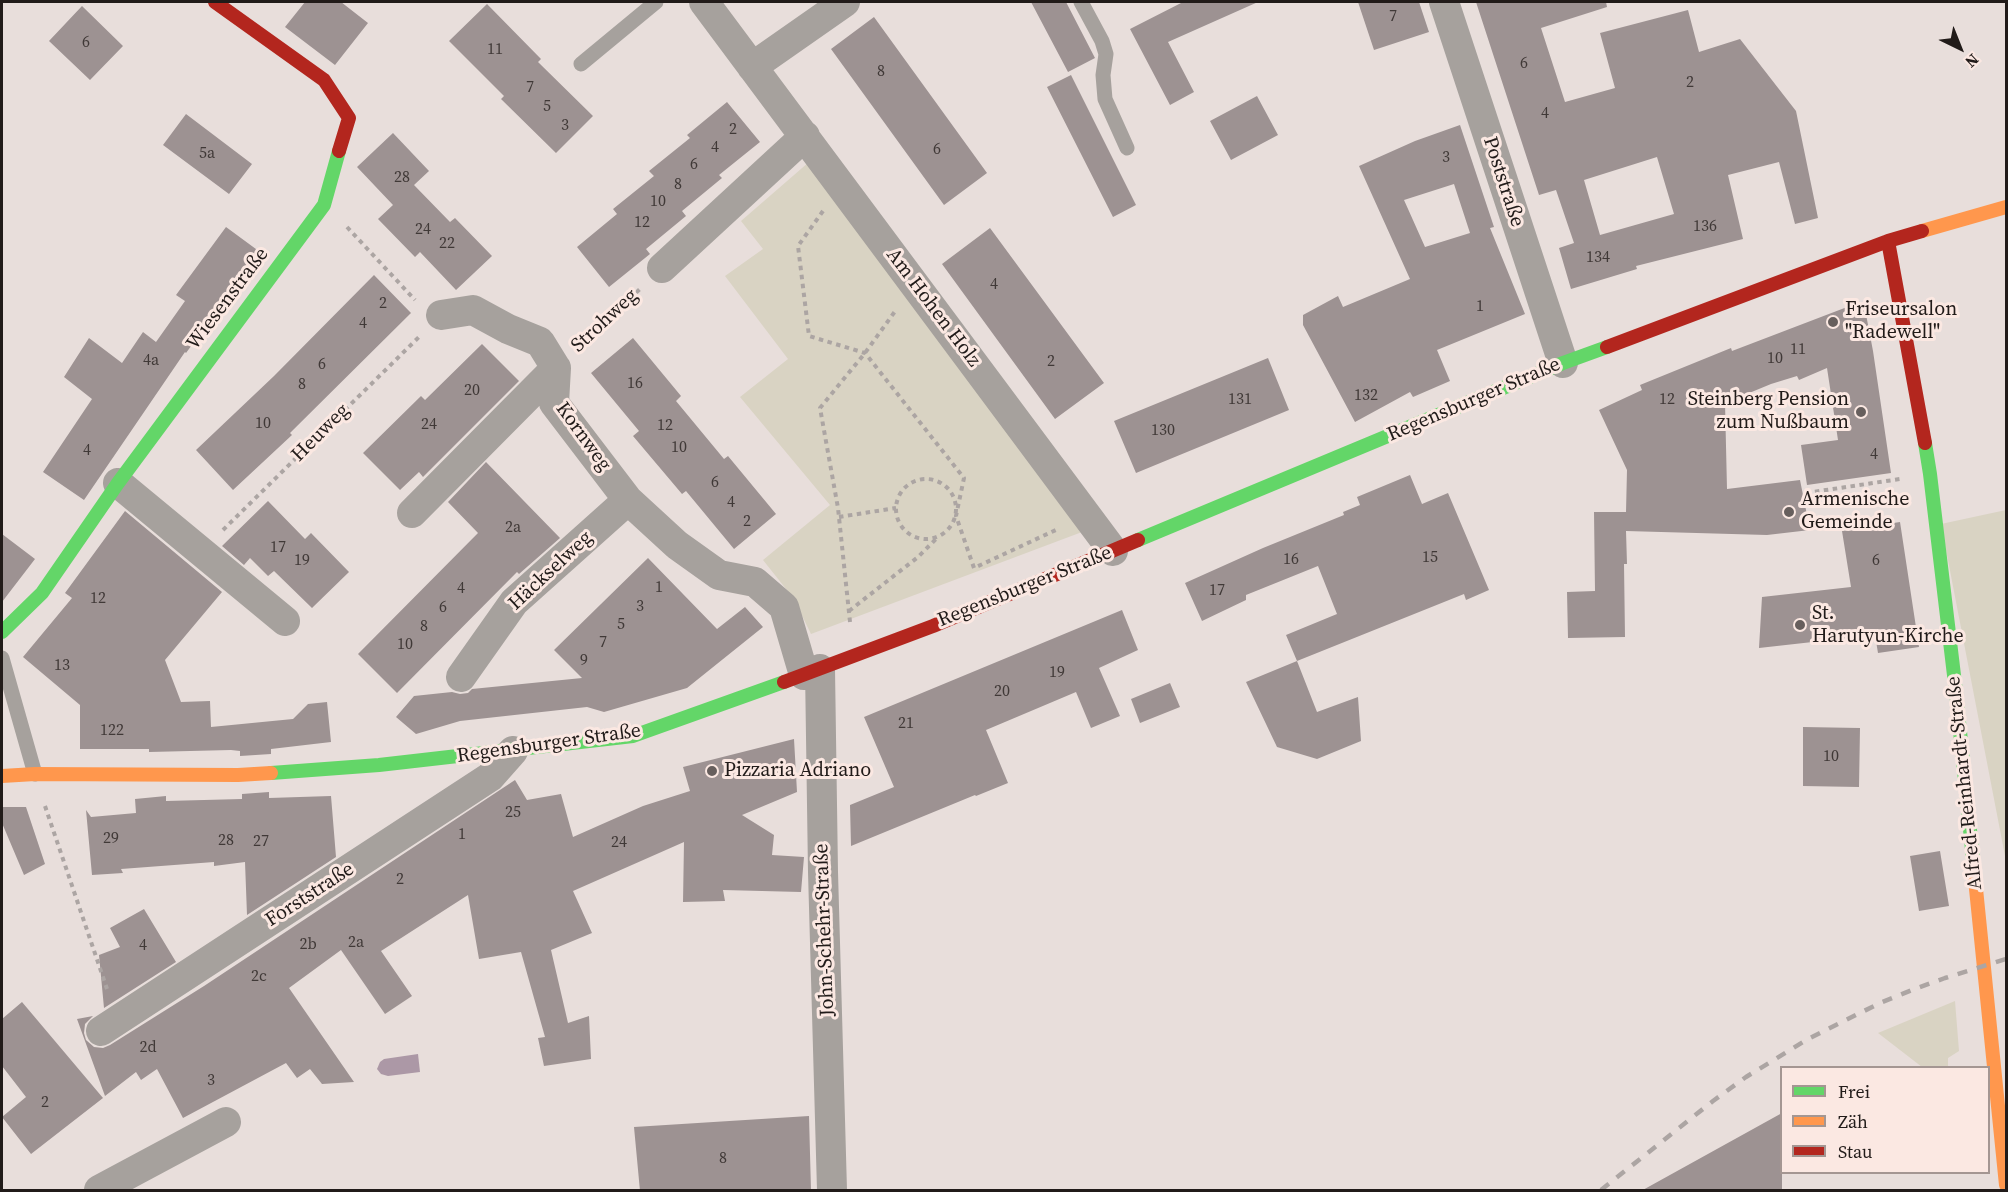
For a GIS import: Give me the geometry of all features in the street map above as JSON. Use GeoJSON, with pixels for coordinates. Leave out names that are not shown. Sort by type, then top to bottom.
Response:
{"type":"FeatureCollection","features":[{"type":"Feature","properties":{"kind":"main road","name":"Wiesenstraße"},"geometry":{"type":"LineString","coordinates":[[2,632],[42,593],[118,483],[324,205],[349,118],[324,80],[215,2]]}},
{"type":"Feature","properties":{"kind":"main road","name":"Regensburger Straße"},"geometry":{"type":"LineString","coordinates":[[2,776],[35,774],[238,775],[513,752],[633,736],[933,626],[1563,363],[1888,241],[2007,207]]}},
{"type":"Feature","properties":{"kind":"main road","name":"Alfred-Reinhardt-Straße"},"geometry":{"type":"LineString","coordinates":[[1888,241],[1930,474],[1956,692],[2007,1185]]}},
{"type":"Feature","properties":{"kind":"street","name":"Am Hohen Holz"},"geometry":{"type":"LineString","coordinates":[[705,2],[1113,551]]}},
{"type":"Feature","properties":{"kind":"street"},"geometry":{"type":"LineString","coordinates":[[752,66],[845,2]]}},
{"type":"Feature","properties":{"kind":"street","name":"Poststraße"},"geometry":{"type":"LineString","coordinates":[[1444,2],[1563,363]]}},
{"type":"Feature","properties":{"kind":"street"},"geometry":{"type":"LineString","coordinates":[[662,268],[806,136]]}},
{"type":"Feature","properties":{"kind":"street"},"geometry":{"type":"LineString","coordinates":[[441,315],[473,310],[508,329],[540,342],[556,368]]}},
{"type":"Feature","properties":{"kind":"street","name":"Kornweg"},"geometry":{"type":"LineString","coordinates":[[556,368],[554,403],[628,500],[677,545],[719,575],[755,582],[784,607],[812,672]]}},
{"type":"Feature","properties":{"kind":"street","name":"Strohweg"},"geometry":{"type":"LineString","coordinates":[[412,513],[556,368]]}},
{"type":"Feature","properties":{"kind":"street"},"geometry":{"type":"LineString","coordinates":[[118,483],[285,621]]}},
{"type":"Feature","properties":{"kind":"street","name":"Häckselweg"},"geometry":{"type":"LineString","coordinates":[[461,677],[514,602],[628,500]]}},
{"type":"Feature","properties":{"kind":"street","name":"John-Schehr-Straße"},"geometry":{"type":"LineString","coordinates":[[812,672],[823,872],[832,1191]]}},
{"type":"Feature","properties":{"kind":"street","name":"Forststraße"},"geometry":{"type":"LineString","coordinates":[[109,1026],[490,777],[513,752]]}},
{"type":"Feature","properties":{"kind":"street"},"geometry":{"type":"LineString","coordinates":[[99,1191],[226,1122]]}},
{"type":"Feature","properties":{"kind":"lane"},"geometry":{"type":"LineString","coordinates":[[581,64],[656,2]]}},
{"type":"Feature","properties":{"kind":"lane"},"geometry":{"type":"LineString","coordinates":[[1081,2],[1102,40],[1106,54],[1103,75],[1105,99],[1127,148]]}},
{"type":"Feature","properties":{"kind":"lane"},"geometry":{"type":"LineString","coordinates":[[2,658],[35,774]]}},
{"type":"Feature","properties":{"kind":"path"},"geometry":{"type":"LineString","coordinates":[[841,185],[798,246],[809,336],[865,353],[964,478],[954,523],[918,557],[849,612]]}},
{"type":"Feature","properties":{"kind":"path"},"geometry":{"type":"LineString","coordinates":[[324,205],[415,300],[441,315]]}},
{"type":"Feature","properties":{"kind":"path","name":"Strohweg"},"geometry":{"type":"LineString","coordinates":[[556,368],[662,268]]}},
{"type":"Feature","properties":{"kind":"path"},"geometry":{"type":"LineString","coordinates":[[853,656],[839,517],[820,408],[865,353],[915,283]]}},
{"type":"Feature","properties":{"kind":"path","name":"Heuweg"},"geometry":{"type":"LineString","coordinates":[[201,552],[441,315]]}},
{"type":"Feature","properties":{"kind":"path"},"geometry":{"type":"LineString","coordinates":[[1806,493],[1930,474]]}},
{"type":"Feature","properties":{"kind":"path"},"geometry":{"type":"LineString","coordinates":[[939,537],[917,538],[904,530],[897,518],[896,508],[902,490],[918,480],[934,480],[946,486],[952,493],[956,516],[974,568],[1086,516]]}},
{"type":"Feature","properties":{"kind":"path"},"geometry":{"type":"LineString","coordinates":[[839,517],[896,508]]}},
{"type":"Feature","properties":{"kind":"path"},"geometry":{"type":"LineString","coordinates":[[35,774],[109,1026]]}},
{"type":"Feature","properties":{"kind":"shaded area"},"geometry":{"type":"Polygon","coordinates":[[[809,162],[1082,532],[811,634],[794,599],[763,560],[830,505],[740,397],[788,359],[725,276],[763,249],[741,221],[809,162]]]}},
{"type":"Feature","properties":{"kind":"shaded area"},"geometry":{"type":"Polygon","coordinates":[[[2006,510],[2006,855],[2005,856],[1941,524],[2006,510]]]}},
{"type":"Feature","properties":{"kind":"shaded area"},"geometry":{"type":"Polygon","coordinates":[[[1955,1001],[1959,1051],[1948,1058],[1948,1066],[1921,1066],[1878,1033],[1955,1001]]]}},
{"type":"Feature","properties":{"kind":"shaded area"},"geometry":{"type":"Polygon","coordinates":[[[418,1054],[420,1072],[388,1076],[381,1074],[377,1069],[384,1059],[418,1054]]]}},
{"type":"Feature","properties":{"kind":"building"},"geometry":{"type":"Polygon","coordinates":[[[305,2],[341,2],[368,23],[335,65],[285,27],[305,2]]]}},
{"type":"Feature","properties":{"kind":"building"},"geometry":{"type":"Polygon","coordinates":[[[1031,2],[1066,2],[1095,58],[1068,72],[1031,2]]]}},
{"type":"Feature","properties":{"kind":"building"},"geometry":{"type":"Polygon","coordinates":[[[1183,2],[1258,2],[1168,42],[1194,92],[1170,105],[1130,29],[1183,2]]]}},
{"type":"Feature","properties":{"kind":"building"},"geometry":{"type":"Polygon","coordinates":[[[1358,2],[1419,2],[1429,32],[1374,50],[1358,2]]]}},
{"type":"Feature","properties":{"kind":"building"},"geometry":{"type":"Polygon","coordinates":[[[1476,2],[1606,2],[1607,7],[1541,28],[1565,102],[1615,88],[1600,33],[1688,10],[1699,52],[1740,39],[1796,111],[1818,218],[1795,224],[1779,162],[1728,175],[1743,239],[1636,266],[1637,269],[1571,289],[1559,248],[1574,243],[1556,190],[1539,195],[1476,2]],[[1657,157],[1584,180],[1600,235],[1674,214],[1657,157]]]}},
{"type":"Feature","properties":{"kind":"building"},"geometry":{"type":"Polygon","coordinates":[[[487,4],[541,59],[538,62],[593,116],[556,153],[501,99],[504,96],[449,41],[487,4]]]}},
{"type":"Feature","properties":{"kind":"building"},"geometry":{"type":"Polygon","coordinates":[[[82,6],[123,46],[90,80],[49,41],[82,6]]]}},
{"type":"Feature","properties":{"kind":"building"},"geometry":{"type":"Polygon","coordinates":[[[874,17],[987,173],[944,205],[831,49],[874,17]]]}},
{"type":"Feature","properties":{"kind":"building"},"geometry":{"type":"Polygon","coordinates":[[[1071,75],[1136,205],[1113,217],[1047,87],[1071,75]]]}},
{"type":"Feature","properties":{"kind":"building"},"geometry":{"type":"Polygon","coordinates":[[[1257,96],[1278,135],[1231,160],[1210,121],[1257,96]]]}},
{"type":"Feature","properties":{"kind":"building"},"geometry":{"type":"Polygon","coordinates":[[[727,102],[760,142],[719,175],[722,178],[682,211],[686,216],[646,249],[650,254],[609,287],[577,247],[617,214],[613,209],[654,176],[649,171],[690,138],[687,135],[727,102]]]}},
{"type":"Feature","properties":{"kind":"building"},"geometry":{"type":"Polygon","coordinates":[[[186,114],[252,164],[229,194],[163,145],[186,114]]]}},
{"type":"Feature","properties":{"kind":"building"},"geometry":{"type":"Polygon","coordinates":[[[1460,125],[1494,227],[1490,228],[1525,314],[1437,350],[1450,381],[1413,397],[1410,392],[1355,422],[1303,325],[1303,315],[1338,296],[1343,307],[1410,279],[1359,166],[1415,141],[1460,125]],[[1454,184],[1404,200],[1425,247],[1470,233],[1454,184]]]}},
{"type":"Feature","properties":{"kind":"building"},"geometry":{"type":"Polygon","coordinates":[[[393,133],[429,171],[414,185],[450,222],[455,218],[492,256],[456,290],[420,252],[415,257],[378,219],[393,205],[357,167],[393,133]]]}},
{"type":"Feature","properties":{"kind":"building"},"geometry":{"type":"Polygon","coordinates":[[[226,227],[260,252],[185,352],[84,500],[43,472],[92,399],[64,377],[89,338],[122,363],[143,332],[156,342],[185,301],[176,295],[226,227]]]}},
{"type":"Feature","properties":{"kind":"building"},"geometry":{"type":"Polygon","coordinates":[[[990,228],[1104,383],[1055,419],[942,264],[990,228]]]}},
{"type":"Feature","properties":{"kind":"building"},"geometry":{"type":"Polygon","coordinates":[[[374,275],[411,313],[290,433],[292,435],[233,490],[196,450],[274,376],[374,275]]]}},
{"type":"Feature","properties":{"kind":"building"},"geometry":{"type":"Polygon","coordinates":[[[1855,304],[1865,309],[1891,473],[1807,485],[1801,445],[1838,440],[1827,368],[1799,380],[1797,376],[1771,384],[1725,403],[1727,489],[1800,480],[1810,530],[1767,535],[1626,531],[1625,637],[1568,638],[1567,592],[1595,591],[1594,512],[1626,512],[1627,470],[1599,410],[1642,390],[1640,385],[1731,348],[1732,351],[1855,304]]]}},
{"type":"Feature","properties":{"kind":"building"},"geometry":{"type":"Polygon","coordinates":[[[633,338],[681,396],[676,401],[724,459],[728,456],[776,514],[734,549],[686,491],[682,494],[633,436],[639,431],[591,373],[633,338]]]}},
{"type":"Feature","properties":{"kind":"building"},"geometry":{"type":"Polygon","coordinates":[[[482,344],[519,381],[423,477],[419,472],[400,490],[363,453],[421,396],[425,400],[482,344]]]}},
{"type":"Feature","properties":{"kind":"building"},"geometry":{"type":"Polygon","coordinates":[[[1268,358],[1289,410],[1136,473],[1114,421],[1268,358]]]}},
{"type":"Feature","properties":{"kind":"building"},"geometry":{"type":"Polygon","coordinates":[[[486,462],[560,538],[519,574],[517,572],[397,693],[358,654],[478,533],[448,502],[486,462]]]}},
{"type":"Feature","properties":{"kind":"building"},"geometry":{"type":"Polygon","coordinates":[[[1410,475],[1422,504],[1448,493],[1489,590],[1466,600],[1464,594],[1297,661],[1286,635],[1337,614],[1318,566],[1246,595],[1246,600],[1202,621],[1185,583],[1344,515],[1343,512],[1360,505],[1357,497],[1410,475]]]}},
{"type":"Feature","properties":{"kind":"building"},"geometry":{"type":"Polygon","coordinates":[[[268,501],[305,539],[311,533],[349,572],[312,608],[274,571],[268,576],[250,558],[244,565],[222,546],[268,501]]]}},
{"type":"Feature","properties":{"kind":"building"},"geometry":{"type":"Polygon","coordinates":[[[125,511],[222,592],[165,660],[181,702],[210,701],[211,727],[293,719],[308,704],[327,702],[331,742],[271,749],[271,754],[240,756],[240,751],[231,750],[149,752],[149,749],[80,749],[80,705],[23,657],[72,598],[65,593],[125,511]]]}},
{"type":"Feature","properties":{"kind":"building"},"geometry":{"type":"Polygon","coordinates":[[[1900,522],[1919,647],[1878,653],[1875,635],[1759,648],[1762,597],[1851,587],[1842,531],[1900,522]]]}},
{"type":"Feature","properties":{"kind":"building"},"geometry":{"type":"Polygon","coordinates":[[[2,534],[35,559],[2,602],[2,534]]]}},
{"type":"Feature","properties":{"kind":"building"},"geometry":{"type":"Polygon","coordinates":[[[648,558],[717,629],[745,607],[763,627],[687,688],[604,712],[587,707],[460,721],[416,734],[396,717],[414,696],[452,692],[460,694],[468,693],[472,689],[582,678],[554,650],[648,558]]]}},
{"type":"Feature","properties":{"kind":"building"},"geometry":{"type":"Polygon","coordinates":[[[1122,610],[1138,650],[1099,668],[1120,716],[1091,728],[1076,692],[986,730],[1008,783],[851,846],[850,805],[894,787],[864,717],[1122,610]]]}},
{"type":"Feature","properties":{"kind":"building"},"geometry":{"type":"Polygon","coordinates":[[[1297,661],[1317,712],[1358,697],[1361,741],[1317,759],[1277,747],[1246,682],[1297,661]]]}},
{"type":"Feature","properties":{"kind":"building"},"geometry":{"type":"Polygon","coordinates":[[[1170,683],[1180,707],[1140,723],[1131,699],[1170,683]]]}},
{"type":"Feature","properties":{"kind":"building"},"geometry":{"type":"Polygon","coordinates":[[[1803,727],[1860,728],[1859,787],[1803,786],[1803,727]]]}},
{"type":"Feature","properties":{"kind":"building"},"geometry":{"type":"Polygon","coordinates":[[[794,739],[797,792],[742,815],[774,835],[772,855],[804,857],[801,892],[723,890],[725,901],[683,902],[684,842],[573,891],[592,933],[551,950],[568,1023],[589,1016],[591,1059],[544,1066],[538,1038],[545,1037],[521,952],[479,959],[468,895],[381,951],[412,996],[385,1014],[341,950],[289,988],[354,1082],[322,1084],[310,1069],[297,1078],[286,1063],[183,1118],[157,1069],[141,1080],[136,1072],[105,1096],[77,1019],[93,1016],[85,1024],[86,1040],[94,1047],[103,1048],[110,1045],[204,986],[515,780],[527,800],[561,794],[573,837],[643,806],[690,791],[683,767],[794,739]]]}},
{"type":"Feature","properties":{"kind":"building"},"geometry":{"type":"Polygon","coordinates":[[[269,792],[269,798],[331,796],[336,857],[247,915],[245,862],[214,866],[214,862],[121,869],[123,873],[92,875],[86,810],[91,817],[136,813],[135,799],[166,796],[166,801],[242,799],[242,794],[269,792]]]}},
{"type":"Feature","properties":{"kind":"building"},"geometry":{"type":"Polygon","coordinates":[[[2,807],[26,807],[45,864],[24,875],[2,823],[2,807]]]}},
{"type":"Feature","properties":{"kind":"building"},"geometry":{"type":"Polygon","coordinates":[[[1940,851],[1949,906],[1919,911],[1910,856],[1940,851]]]}},
{"type":"Feature","properties":{"kind":"building"},"geometry":{"type":"Polygon","coordinates":[[[144,909],[176,962],[104,1008],[99,955],[120,947],[110,928],[144,909]]]}},
{"type":"Feature","properties":{"kind":"building"},"geometry":{"type":"Polygon","coordinates":[[[22,1002],[103,1098],[31,1154],[2,1117],[26,1097],[2,1066],[2,1019],[22,1002]]]}},
{"type":"Feature","properties":{"kind":"building"},"geometry":{"type":"Polygon","coordinates":[[[1780,1114],[1782,1191],[1641,1191],[1780,1114]]]}},
{"type":"Feature","properties":{"kind":"building"},"geometry":{"type":"Polygon","coordinates":[[[809,1116],[811,1191],[640,1191],[634,1127],[809,1116]]]}},
{"type":"Feature","properties":{"kind":"railway"},"geometry":{"type":"LineString","coordinates":[[1601,1190],[1713,1101],[1746,1077],[1808,1039],[1880,1003],[1912,990],[2006,959]]}},
{"type":"Feature","properties":{"kind":"traffic: fast"},"geometry":{"type":"LineString","coordinates":[[2,632],[42,593],[118,483],[324,205],[339,151]]}},
{"type":"Feature","properties":{"kind":"traffic: fast"},"geometry":{"type":"LineString","coordinates":[[1138,540],[1563,363],[1607,347]]}},
{"type":"Feature","properties":{"kind":"traffic: fast"},"geometry":{"type":"LineString","coordinates":[[1925,443],[1956,692],[1975,879]]}},
{"type":"Feature","properties":{"kind":"traffic: fast"},"geometry":{"type":"LineString","coordinates":[[271,773],[379,765],[633,736],[784,682]]}},
{"type":"Feature","properties":{"kind":"traffic: slow"},"geometry":{"type":"LineString","coordinates":[[1922,231],[2006,207]]}},
{"type":"Feature","properties":{"kind":"traffic: slow"},"geometry":{"type":"LineString","coordinates":[[2,776],[271,773]]}},
{"type":"Feature","properties":{"kind":"traffic: slow"},"geometry":{"type":"LineString","coordinates":[[1975,879],[2006,1185]]}},
{"type":"Feature","properties":{"kind":"traffic: jam"},"geometry":{"type":"LineString","coordinates":[[215,2],[324,80],[349,118],[339,151]]}},
{"type":"Feature","properties":{"kind":"traffic: jam"},"geometry":{"type":"LineString","coordinates":[[1607,347],[1888,241],[1922,231]]}},
{"type":"Feature","properties":{"kind":"traffic: jam"},"geometry":{"type":"LineString","coordinates":[[1888,241],[1925,443]]}},
{"type":"Feature","properties":{"kind":"traffic: jam"},"geometry":{"type":"LineString","coordinates":[[784,682],[933,626],[1138,540]]}},
{"type":"Feature","properties":{"kind":"place","name":"Friseursalon \"Radewell\""},"geometry":{"type":"Point","coordinates":[1833,322]}},
{"type":"Feature","properties":{"kind":"place","name":"Steinberg Pension zum Nußbaum"},"geometry":{"type":"Point","coordinates":[1861,412]}},
{"type":"Feature","properties":{"kind":"place","name":"Armenische Gemeinde"},"geometry":{"type":"Point","coordinates":[1789,512]}},
{"type":"Feature","properties":{"kind":"place","name":"St. Harutyun-Kirche"},"geometry":{"type":"Point","coordinates":[1800,625]}},
{"type":"Feature","properties":{"kind":"place","name":"Pizzaria Adriano"},"geometry":{"type":"Point","coordinates":[712,771]}}]}
